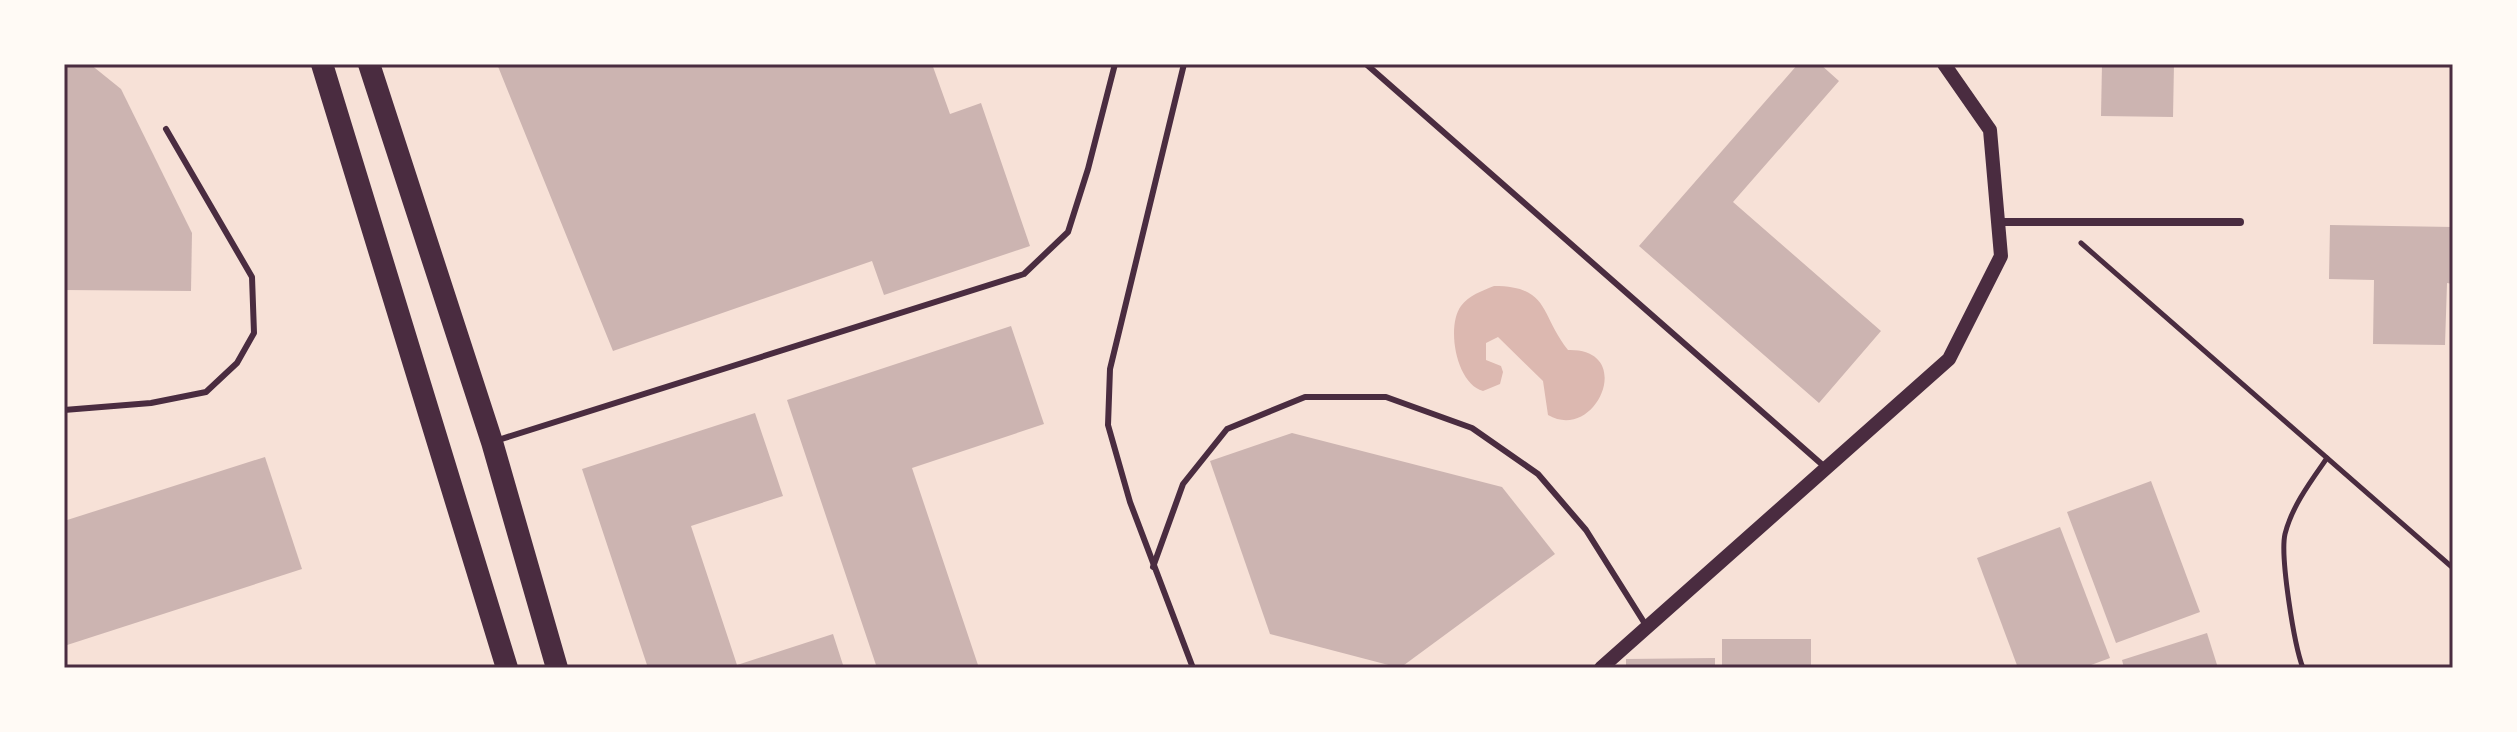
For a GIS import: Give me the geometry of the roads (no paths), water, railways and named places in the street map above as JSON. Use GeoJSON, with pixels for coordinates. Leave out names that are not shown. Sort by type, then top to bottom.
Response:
{"type":"FeatureCollection","features":[{"type":"Feature","properties":{"kind":"highway"},"geometry":{"type":"LineString","coordinates":[[322,64],[507,668]]}},
{"type":"Feature","properties":{"kind":"highway"},"geometry":{"type":"LineString","coordinates":[[369,64],[492,442],[557,668]]}},
{"type":"Feature","properties":{"kind":"street"},"geometry":{"type":"LineString","coordinates":[[1601,668],[1949,359],[2001,256],[1990,130],[1944,64]]}},
{"type":"Feature","properties":{"kind":"street"},"geometry":{"type":"LineString","coordinates":[[1998,222],[2240,222]]}},
{"type":"Feature","properties":{"kind":"lane"},"geometry":{"type":"LineString","coordinates":[[492,442],[1024,274],[1068,232],[1115,64]]}},
{"type":"Feature","properties":{"kind":"lane"},"geometry":{"type":"LineString","coordinates":[[1184,64],[1110,369],[1108,425],[1153,567],[1193,668]]}},
{"type":"Feature","properties":{"kind":"lane"},"geometry":{"type":"LineString","coordinates":[[1366,64],[1826,468]]}},
{"type":"Feature","properties":{"kind":"lane"},"geometry":{"type":"LineString","coordinates":[[64,410],[151,403],[206,392],[237,363],[254,333],[252,277],[166,129]]}},
{"type":"Feature","properties":{"kind":"lane"},"geometry":{"type":"LineString","coordinates":[[1153,567],[1183,484],[1227,429],[1305,397],[1386,397],[1472,428],[1538,474],[1586,530],[1647,627]]}}]}
